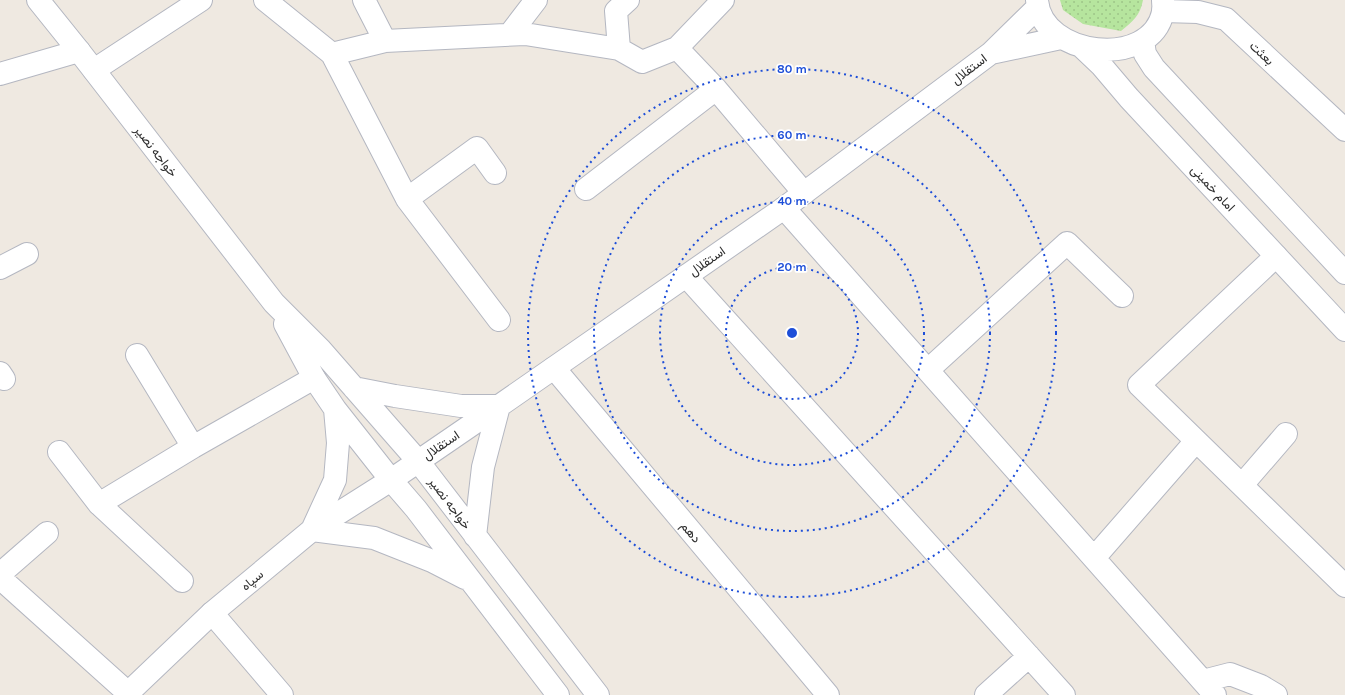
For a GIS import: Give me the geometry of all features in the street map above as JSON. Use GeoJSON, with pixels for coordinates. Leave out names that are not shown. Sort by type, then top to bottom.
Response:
{"type":"FeatureCollection","features":[{"type":"Feature","properties":{"kind":"street","name":"خواجه نصیر"},"geometry":{"type":"LineString","coordinates":[[38,0],[274,303],[320,349],[418,461],[598,695]]}},
{"type":"Feature","properties":{"kind":"street"},"geometry":{"type":"LineString","coordinates":[[94,70],[201,0]]}},
{"type":"Feature","properties":{"kind":"street"},"geometry":{"type":"LineString","coordinates":[[265,0],[332,54],[407,199],[499,320]]}},
{"type":"Feature","properties":{"kind":"street"},"geometry":{"type":"LineString","coordinates":[[364,0],[385,41]]}},
{"type":"Feature","properties":{"kind":"street"},"geometry":{"type":"LineString","coordinates":[[510,34],[536,0]]}},
{"type":"Feature","properties":{"kind":"street"},"geometry":{"type":"LineString","coordinates":[[619,49],[616,11],[628,0]]}},
{"type":"Feature","properties":{"kind":"street"},"geometry":{"type":"LineString","coordinates":[[332,54],[385,41],[525,34],[619,49],[642,62],[677,48],[723,0]]}},
{"type":"Feature","properties":{"kind":"street"},"geometry":{"type":"LineString","coordinates":[[1208,0],[1226,19]]}},
{"type":"Feature","properties":{"kind":"street"},"geometry":{"type":"LineString","coordinates":[[1037,4],[1046,24],[1061,38],[1081,46],[1102,50],[1125,48],[1143,41],[1157,28],[1163,6]]}},
{"type":"Feature","properties":{"kind":"street","name":"استقلال"},"geometry":{"type":"LineString","coordinates":[[391,480],[784,208],[991,53],[1037,4]]}},
{"type":"Feature","properties":{"kind":"street","name":"بعثت"},"geometry":{"type":"LineString","coordinates":[[1163,6],[1226,19],[1345,130]]}},
{"type":"Feature","properties":{"kind":"street"},"geometry":{"type":"LineString","coordinates":[[991,53],[1061,38]]}},
{"type":"Feature","properties":{"kind":"street"},"geometry":{"type":"LineString","coordinates":[[1143,41],[1145,54],[1154,68],[1345,273]]}},
{"type":"Feature","properties":{"kind":"street","name":"امام خمینی"},"geometry":{"type":"LineString","coordinates":[[1081,46],[1101,65],[1345,330]]}},
{"type":"Feature","properties":{"kind":"street"},"geometry":{"type":"LineString","coordinates":[[677,48],[716,89],[804,193]]}},
{"type":"Feature","properties":{"kind":"street"},"geometry":{"type":"LineString","coordinates":[[0,74],[79,51]]}},
{"type":"Feature","properties":{"kind":"street"},"geometry":{"type":"LineString","coordinates":[[586,189],[716,89]]}},
{"type":"Feature","properties":{"kind":"street"},"geometry":{"type":"LineString","coordinates":[[407,199],[477,148],[495,173]]}},
{"type":"Feature","properties":{"kind":"street"},"geometry":{"type":"LineString","coordinates":[[784,208],[1209,688],[1230,674],[1261,686],[1276,695]]}},
{"type":"Feature","properties":{"kind":"street"},"geometry":{"type":"LineString","coordinates":[[928,370],[1067,242],[1122,296]]}},
{"type":"Feature","properties":{"kind":"street"},"geometry":{"type":"LineString","coordinates":[[0,268],[27,254]]}},
{"type":"Feature","properties":{"kind":"street"},"geometry":{"type":"LineString","coordinates":[[1276,256],[1139,385],[1345,586]]}},
{"type":"Feature","properties":{"kind":"street"},"geometry":{"type":"LineString","coordinates":[[686,276],[1064,695]]}},
{"type":"Feature","properties":{"kind":"street","name":"خواجه نصیر"},"geometry":{"type":"LineString","coordinates":[[274,303],[314,378],[335,409],[416,509],[558,695]]}},
{"type":"Feature","properties":{"kind":"street"},"geometry":{"type":"LineString","coordinates":[[137,355],[193,447]]}},
{"type":"Feature","properties":{"kind":"street","name":"دهم"},"geometry":{"type":"LineString","coordinates":[[554,368],[828,695]]}},
{"type":"Feature","properties":{"kind":"street"},"geometry":{"type":"LineString","coordinates":[[99,504],[193,447],[314,378]]}},
{"type":"Feature","properties":{"kind":"street"},"geometry":{"type":"LineString","coordinates":[[354,388],[461,406],[499,406],[484,467],[475,536]]}},
{"type":"Feature","properties":{"kind":"street"},"geometry":{"type":"LineString","coordinates":[[335,409],[338,443],[335,480],[312,530],[374,538],[432,561],[471,582]]}},
{"type":"Feature","properties":{"kind":"street"},"geometry":{"type":"LineString","coordinates":[[1242,485],[1286,434]]}},
{"type":"Feature","properties":{"kind":"street"},"geometry":{"type":"LineString","coordinates":[[1094,558],[1196,441]]}},
{"type":"Feature","properties":{"kind":"street"},"geometry":{"type":"LineString","coordinates":[[59,452],[99,504],[182,581]]}},
{"type":"Feature","properties":{"kind":"street","name":"سپاه"},"geometry":{"type":"LineString","coordinates":[[127,694],[212,613],[312,530],[391,480]]}},
{"type":"Feature","properties":{"kind":"street"},"geometry":{"type":"LineString","coordinates":[[0,574],[47,533]]}},
{"type":"Feature","properties":{"kind":"street"},"geometry":{"type":"LineString","coordinates":[[0,578],[127,694]]}},
{"type":"Feature","properties":{"kind":"street"},"geometry":{"type":"LineString","coordinates":[[212,613],[282,695]]}},
{"type":"Feature","properties":{"kind":"street"},"geometry":{"type":"LineString","coordinates":[[986,695],[1029,656]]}},
{"type":"Feature","properties":{"kind":"green space"},"geometry":{"type":"Polygon","coordinates":[[[1060,0],[1143,0],[1142,6],[1135,18],[1121,31],[1083,24],[1063,10],[1060,0]]]}}]}
